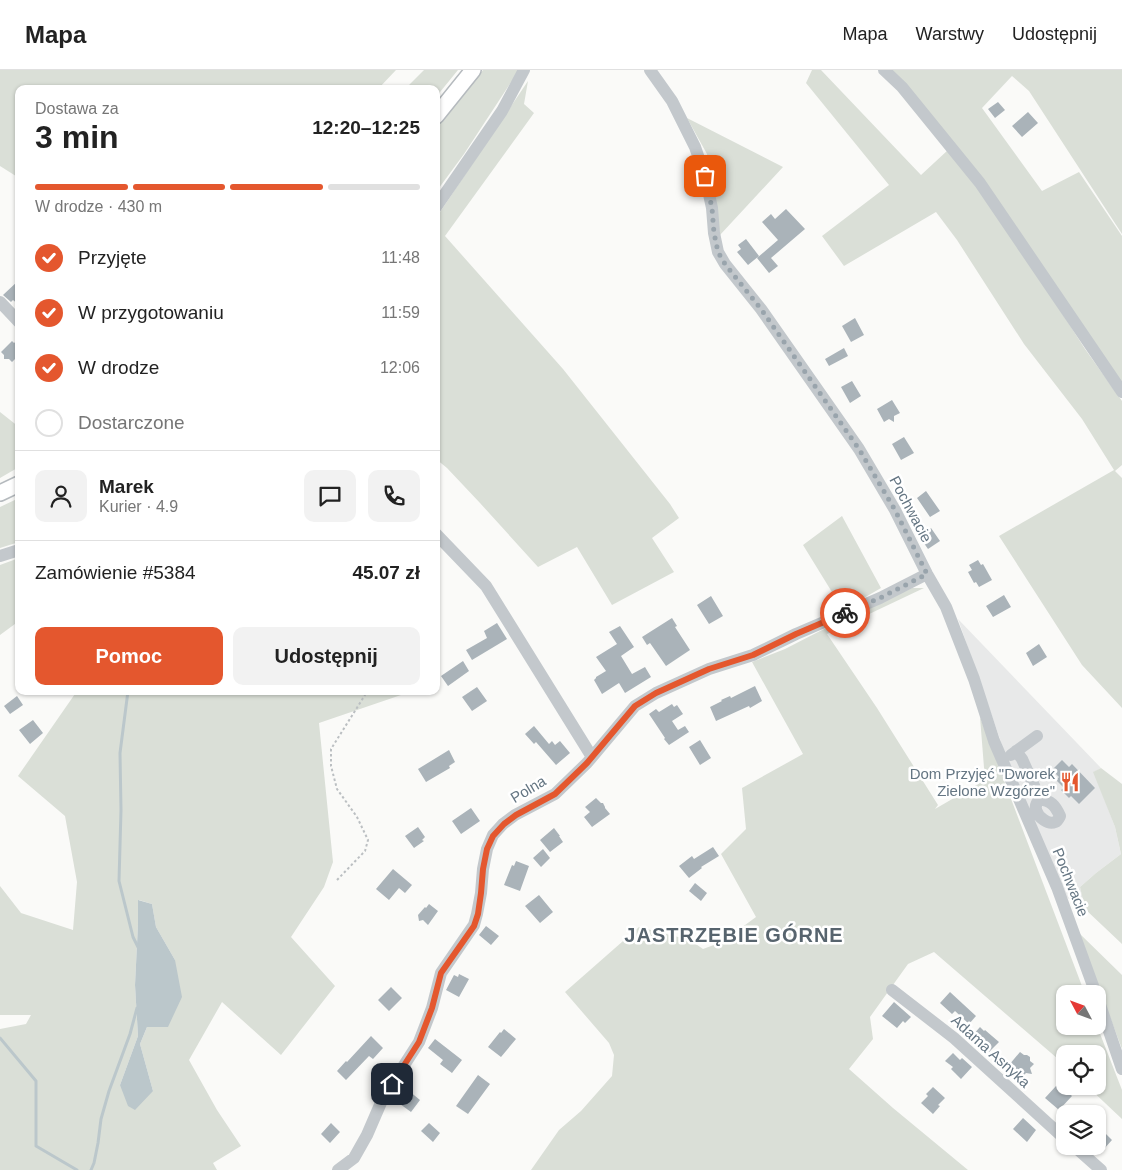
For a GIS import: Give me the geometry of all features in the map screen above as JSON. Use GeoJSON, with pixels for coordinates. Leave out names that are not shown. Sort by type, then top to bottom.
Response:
{"type":"FeatureCollection","features":[{"type":"Feature","properties":{"kind":"main road"},"geometry":{"type":"LineString","coordinates":[[440,111],[473,70]]}},
{"type":"Feature","properties":{"kind":"main road"},"geometry":{"type":"LineString","coordinates":[[0,493],[15,486]]}},
{"type":"Feature","properties":{"kind":"street"},"geometry":{"type":"LineString","coordinates":[[440,201],[502,111],[524,70]]}},
{"type":"Feature","properties":{"kind":"street","name":"Pochwacie"},"geometry":{"type":"LineString","coordinates":[[650,70],[672,101],[695,147],[705,176],[712,208],[718,252],[725,264],[761,309],[859,449],[895,510],[949,614],[974,679],[994,741],[1056,887],[1093,985]]}},
{"type":"Feature","properties":{"kind":"street"},"geometry":{"type":"LineString","coordinates":[[884,70],[902,87],[980,183],[1122,392]]}},
{"type":"Feature","properties":{"kind":"street"},"geometry":{"type":"LineString","coordinates":[[0,302],[15,318]]}},
{"type":"Feature","properties":{"kind":"street"},"geometry":{"type":"LineString","coordinates":[[440,538],[486,586],[592,757]]}},
{"type":"Feature","properties":{"kind":"street"},"geometry":{"type":"LineString","coordinates":[[0,556],[15,551]]}},
{"type":"Feature","properties":{"kind":"street","name":"Polna"},"geometry":{"type":"LineString","coordinates":[[338,1170],[354,1158],[367,1135],[383,1098],[419,1042],[432,1008],[441,973],[474,926],[478,914],[487,849],[493,836],[504,824],[516,815],[555,794],[592,757],[635,706],[656,693],[709,669],[753,655],[796,634],[880,598],[927,574]]}},
{"type":"Feature","properties":{"kind":"street"},"geometry":{"type":"LineString","coordinates":[[1002,760],[1037,736]]}},
{"type":"Feature","properties":{"kind":"street"},"geometry":{"type":"LineString","coordinates":[[1016,751],[1022,758],[1040,799]]}},
{"type":"Feature","properties":{"kind":"street","name":"Adama Asnyka"},"geometry":{"type":"LineString","coordinates":[[892,990],[954,1038],[1056,1131]]}},
{"type":"Feature","properties":{"kind":"street"},"geometry":{"type":"LineString","coordinates":[[1106,1022],[1122,1069]]}},
{"type":"Feature","properties":{"kind":"street"},"geometry":{"type":"LineString","coordinates":[[1084,1155],[1101,1170]]}},
{"type":"Feature","properties":{"kind":"path"},"geometry":{"type":"LineString","coordinates":[[337,880],[365,850],[368,840],[357,817],[338,789],[331,766],[330,749],[364,695]]}},
{"type":"Feature","properties":{"kind":"shaded area"},"geometry":{"type":"Polygon","coordinates":[[[0,70],[396,70],[382,85],[15,85],[15,175],[0,166],[0,70]]]}},
{"type":"Feature","properties":{"kind":"shaded area"},"geometry":{"type":"Polygon","coordinates":[[[424,70],[458,70],[440,92],[440,85],[409,85],[424,70]]]}},
{"type":"Feature","properties":{"kind":"shaded area"},"geometry":{"type":"Polygon","coordinates":[[[483,70],[519,70],[464,154],[440,187],[440,123],[483,70]]]}},
{"type":"Feature","properties":{"kind":"shaded area"},"geometry":{"type":"Polygon","coordinates":[[[812,70],[821,70],[921,175],[948,150],[995,209],[1085,349],[1122,401],[1122,465],[1115,471],[1122,478],[1122,708],[1082,665],[999,536],[1114,470],[1082,419],[1024,344],[957,240],[936,212],[844,266],[822,236],[889,185],[806,83],[812,70]]]}},
{"type":"Feature","properties":{"kind":"shaded area"},"geometry":{"type":"Polygon","coordinates":[[[886,70],[1122,70],[1122,234],[1029,91],[1012,76],[982,108],[1042,191],[1079,172],[1122,236],[1122,384],[1041,266],[886,70]]]}},
{"type":"Feature","properties":{"kind":"shaded area"},"geometry":{"type":"Polygon","coordinates":[[[528,81],[524,104],[534,113],[445,236],[563,369],[670,504],[679,518],[652,538],[674,572],[612,605],[577,547],[538,567],[440,462],[440,212],[528,81]]]}},
{"type":"Feature","properties":{"kind":"shaded area"},"geometry":{"type":"Polygon","coordinates":[[[687,118],[783,167],[720,235],[707,154],[687,118]]]}},
{"type":"Feature","properties":{"kind":"shaded area"},"geometry":{"type":"Polygon","coordinates":[[[0,412],[15,424],[15,469],[0,478],[0,412]]]}},
{"type":"Feature","properties":{"kind":"shaded area"},"geometry":{"type":"Polygon","coordinates":[[[15,500],[15,543],[0,548],[0,507],[15,500]]]}},
{"type":"Feature","properties":{"kind":"shaded area"},"geometry":{"type":"Polygon","coordinates":[[[842,516],[881,588],[843,610],[803,545],[842,516]]]}},
{"type":"Feature","properties":{"kind":"shaded area"},"geometry":{"type":"Polygon","coordinates":[[[15,559],[15,624],[0,635],[0,565],[15,559]]]}},
{"type":"Feature","properties":{"kind":"shaded area"},"geometry":{"type":"Polygon","coordinates":[[[912,588],[924,588],[827,634],[877,708],[938,805],[935,809],[985,780],[980,717],[1082,985],[1056,985],[1056,1035],[1101,1035],[1104,1045],[1056,1045],[1056,1057],[934,952],[908,964],[870,1017],[873,1039],[849,1069],[968,1170],[531,1170],[559,1130],[581,1111],[612,1076],[614,1055],[609,1043],[565,992],[639,927],[690,940],[703,949],[722,942],[756,917],[721,854],[746,829],[742,788],[803,754],[752,662],[785,649],[912,588]]]}},
{"type":"Feature","properties":{"kind":"shaded area"},"geometry":{"type":"Polygon","coordinates":[[[958,619],[1101,768],[1094,772],[1115,827],[1121,854],[1080,887],[1085,909],[1066,897],[1002,745],[958,619]]]}},
{"type":"Feature","properties":{"kind":"shaded area"},"geometry":{"type":"Polygon","coordinates":[[[74,695],[401,695],[319,723],[333,862],[324,887],[291,937],[335,986],[281,1055],[222,1002],[189,1060],[217,1110],[241,1146],[213,1163],[217,1170],[0,1170],[0,1029],[26,1024],[31,1015],[0,1015],[0,886],[21,913],[73,930],[77,882],[65,816],[18,776],[74,695]],[[139,900],[135,985],[138,1036],[120,1085],[153,1091],[140,1044],[175,960],[156,927],[152,904],[139,900]]]}},
{"type":"Feature","properties":{"kind":"shaded area"},"geometry":{"type":"Polygon","coordinates":[[[1101,768],[1122,784],[1122,944],[1085,909],[1080,887],[1121,854],[1115,827],[1093,772],[1101,768]]]}},
{"type":"Feature","properties":{"kind":"shaded area"},"geometry":{"type":"Polygon","coordinates":[[[138,900],[152,904],[156,927],[175,960],[182,997],[168,1027],[147,1027],[140,1044],[153,1091],[135,1110],[128,1106],[120,1085],[138,1036],[135,985],[138,900]]]}},
{"type":"Feature","properties":{"kind":"shaded area"},"geometry":{"type":"Polygon","coordinates":[[[1078,932],[1122,975],[1122,1049],[1106,1006],[1106,985],[1098,985],[1078,932]]]}},
{"type":"Feature","properties":{"kind":"shaded area"},"geometry":{"type":"Polygon","coordinates":[[[1106,1049],[1122,1090],[1122,1119],[1097,1095],[1106,1095],[1106,1049]]]}},
{"type":"Feature","properties":{"kind":"building"},"geometry":{"type":"Polygon","coordinates":[[[998,102],[1005,110],[995,118],[988,109],[998,102]]]}},
{"type":"Feature","properties":{"kind":"building"},"geometry":{"type":"Polygon","coordinates":[[[1028,112],[1038,123],[1022,137],[1012,126],[1028,112]]]}},
{"type":"Feature","properties":{"kind":"building"},"geometry":{"type":"Polygon","coordinates":[[[786,209],[805,229],[771,258],[778,266],[769,273],[757,258],[778,240],[762,222],[771,214],[775,219],[786,209]]]}},
{"type":"Feature","properties":{"kind":"building"},"geometry":{"type":"Polygon","coordinates":[[[746,239],[759,256],[748,265],[737,252],[741,249],[738,245],[746,239]]]}},
{"type":"Feature","properties":{"kind":"building"},"geometry":{"type":"Polygon","coordinates":[[[15,284],[15,302],[13,300],[11,302],[3,295],[15,284]]]}},
{"type":"Feature","properties":{"kind":"building"},"geometry":{"type":"Polygon","coordinates":[[[855,318],[864,335],[851,342],[842,326],[855,318]]]}},
{"type":"Feature","properties":{"kind":"building"},"geometry":{"type":"Polygon","coordinates":[[[12,341],[14,343],[15,359],[12,362],[9,359],[4,359],[4,355],[1,352],[12,341]]]}},
{"type":"Feature","properties":{"kind":"building"},"geometry":{"type":"Polygon","coordinates":[[[844,348],[848,356],[829,366],[825,359],[844,348]]]}},
{"type":"Feature","properties":{"kind":"building"},"geometry":{"type":"Polygon","coordinates":[[[852,381],[861,396],[850,403],[841,387],[852,381]]]}},
{"type":"Feature","properties":{"kind":"building"},"geometry":{"type":"Polygon","coordinates":[[[892,400],[900,413],[894,416],[894,422],[889,419],[884,422],[877,409],[892,400]]]}},
{"type":"Feature","properties":{"kind":"building"},"geometry":{"type":"Polygon","coordinates":[[[904,437],[914,453],[901,460],[892,444],[904,437]]]}},
{"type":"Feature","properties":{"kind":"building"},"geometry":{"type":"Polygon","coordinates":[[[926,491],[940,511],[930,517],[917,498],[926,491]]]}},
{"type":"Feature","properties":{"kind":"building"},"geometry":{"type":"Polygon","coordinates":[[[931,528],[940,541],[928,549],[919,536],[931,528]]]}},
{"type":"Feature","properties":{"kind":"building"},"geometry":{"type":"Polygon","coordinates":[[[978,560],[981,565],[983,564],[992,580],[979,587],[976,582],[974,583],[968,572],[972,570],[969,565],[978,560]]]}},
{"type":"Feature","properties":{"kind":"building"},"geometry":{"type":"Polygon","coordinates":[[[1004,595],[1011,607],[993,617],[986,606],[1004,595]]]}},
{"type":"Feature","properties":{"kind":"building"},"geometry":{"type":"Polygon","coordinates":[[[711,596],[723,616],[709,624],[697,605],[711,596]]]}},
{"type":"Feature","properties":{"kind":"building"},"geometry":{"type":"Polygon","coordinates":[[[672,618],[677,626],[675,627],[690,650],[666,666],[650,643],[647,645],[642,637],[672,618]]]}},
{"type":"Feature","properties":{"kind":"building"},"geometry":{"type":"Polygon","coordinates":[[[497,623],[507,639],[472,660],[466,650],[487,638],[484,631],[497,623]]]}},
{"type":"Feature","properties":{"kind":"building"},"geometry":{"type":"Polygon","coordinates":[[[620,626],[634,647],[621,656],[632,674],[645,667],[651,677],[625,693],[619,683],[602,694],[594,680],[606,671],[596,657],[617,644],[609,632],[620,626]]]}},
{"type":"Feature","properties":{"kind":"building"},"geometry":{"type":"Polygon","coordinates":[[[1039,644],[1047,657],[1033,666],[1026,653],[1039,644]]]}},
{"type":"Feature","properties":{"kind":"building"},"geometry":{"type":"Polygon","coordinates":[[[463,661],[469,671],[448,686],[441,676],[463,661]]]}},
{"type":"Feature","properties":{"kind":"building"},"geometry":{"type":"Polygon","coordinates":[[[755,686],[762,701],[750,708],[749,706],[716,721],[710,707],[721,700],[730,696],[731,698],[755,686]]]}},
{"type":"Feature","properties":{"kind":"building"},"geometry":{"type":"Polygon","coordinates":[[[477,687],[487,701],[472,711],[462,697],[477,687]]]}},
{"type":"Feature","properties":{"kind":"building"},"geometry":{"type":"Polygon","coordinates":[[[17,696],[23,705],[10,714],[4,706],[17,696]]]}},
{"type":"Feature","properties":{"kind":"building"},"geometry":{"type":"Polygon","coordinates":[[[672,704],[674,707],[677,705],[683,714],[672,721],[678,730],[685,726],[689,732],[669,745],[649,714],[656,709],[659,712],[672,704]]]}},
{"type":"Feature","properties":{"kind":"building"},"geometry":{"type":"Polygon","coordinates":[[[33,720],[43,733],[30,744],[19,730],[33,720]]]}},
{"type":"Feature","properties":{"kind":"building"},"geometry":{"type":"Polygon","coordinates":[[[534,726],[549,744],[552,741],[555,745],[560,741],[570,753],[556,765],[536,742],[534,744],[525,734],[534,726]]]}},
{"type":"Feature","properties":{"kind":"building"},"geometry":{"type":"Polygon","coordinates":[[[700,740],[711,758],[700,765],[689,747],[700,740]]]}},
{"type":"Feature","properties":{"kind":"building"},"geometry":{"type":"Polygon","coordinates":[[[449,750],[455,762],[449,766],[450,768],[426,782],[418,769],[449,750]]]}},
{"type":"Feature","properties":{"kind":"building"},"geometry":{"type":"Polygon","coordinates":[[[1062,760],[1069,767],[1072,764],[1095,788],[1079,804],[1061,790],[1064,788],[1056,780],[1059,777],[1052,770],[1062,760]]]}},
{"type":"Feature","properties":{"kind":"building"},"geometry":{"type":"Polygon","coordinates":[[[596,798],[603,803],[610,814],[592,827],[584,817],[590,812],[585,807],[596,798]]]}},
{"type":"Feature","properties":{"kind":"building"},"geometry":{"type":"Polygon","coordinates":[[[471,808],[480,821],[461,834],[452,821],[471,808]]]}},
{"type":"Feature","properties":{"kind":"building"},"geometry":{"type":"Polygon","coordinates":[[[418,827],[425,837],[422,840],[424,841],[414,848],[405,836],[418,827]]]}},
{"type":"Feature","properties":{"kind":"building"},"geometry":{"type":"Polygon","coordinates":[[[554,828],[563,842],[550,852],[540,840],[554,828]]]}},
{"type":"Feature","properties":{"kind":"building"},"geometry":{"type":"Polygon","coordinates":[[[713,847],[719,856],[701,867],[689,878],[679,866],[692,856],[694,859],[713,847]]]}},
{"type":"Feature","properties":{"kind":"building"},"geometry":{"type":"Polygon","coordinates":[[[543,849],[550,858],[541,867],[533,858],[543,849]]]}},
{"type":"Feature","properties":{"kind":"building"},"geometry":{"type":"Polygon","coordinates":[[[516,861],[529,866],[520,891],[504,885],[512,865],[514,866],[516,861]]]}},
{"type":"Feature","properties":{"kind":"building"},"geometry":{"type":"Polygon","coordinates":[[[393,869],[412,885],[405,893],[399,888],[389,900],[376,889],[393,869]]]}},
{"type":"Feature","properties":{"kind":"building"},"geometry":{"type":"Polygon","coordinates":[[[695,883],[707,893],[701,901],[689,891],[695,883]]]}},
{"type":"Feature","properties":{"kind":"building"},"geometry":{"type":"Polygon","coordinates":[[[539,895],[553,912],[540,923],[525,906],[539,895]]]}},
{"type":"Feature","properties":{"kind":"building"},"geometry":{"type":"Polygon","coordinates":[[[429,904],[438,911],[428,925],[423,920],[419,921],[418,915],[429,904]]]}},
{"type":"Feature","properties":{"kind":"building"},"geometry":{"type":"Polygon","coordinates":[[[486,926],[499,936],[491,945],[479,935],[486,926]]]}},
{"type":"Feature","properties":{"kind":"building"},"geometry":{"type":"Polygon","coordinates":[[[459,974],[469,979],[459,997],[446,990],[454,975],[458,977],[459,974]]]}},
{"type":"Feature","properties":{"kind":"building"},"geometry":{"type":"Polygon","coordinates":[[[391,987],[402,998],[389,1011],[378,1000],[391,987]]]}},
{"type":"Feature","properties":{"kind":"building"},"geometry":{"type":"Polygon","coordinates":[[[950,992],[976,1016],[969,1024],[955,1011],[952,1014],[940,1003],[950,992]]]}},
{"type":"Feature","properties":{"kind":"building"},"geometry":{"type":"Polygon","coordinates":[[[894,1002],[911,1017],[905,1023],[903,1021],[897,1028],[882,1016],[894,1002]]]}},
{"type":"Feature","properties":{"kind":"building"},"geometry":{"type":"Polygon","coordinates":[[[980,1027],[999,1042],[989,1052],[975,1040],[977,1038],[973,1035],[980,1027]]]}},
{"type":"Feature","properties":{"kind":"building"},"geometry":{"type":"Polygon","coordinates":[[[504,1029],[516,1039],[501,1057],[488,1047],[504,1029]]]}},
{"type":"Feature","properties":{"kind":"building"},"geometry":{"type":"Polygon","coordinates":[[[371,1036],[383,1048],[373,1059],[369,1056],[346,1080],[337,1071],[371,1036]]]}},
{"type":"Feature","properties":{"kind":"building"},"geometry":{"type":"Polygon","coordinates":[[[435,1039],[462,1060],[452,1073],[440,1064],[443,1060],[428,1048],[435,1039]]]}},
{"type":"Feature","properties":{"kind":"building"},"geometry":{"type":"Polygon","coordinates":[[[1020,1052],[1030,1057],[1030,1061],[1034,1064],[1030,1068],[1032,1074],[1026,1073],[1022,1077],[1009,1065],[1020,1052]]]}},
{"type":"Feature","properties":{"kind":"building"},"geometry":{"type":"Polygon","coordinates":[[[953,1053],[972,1067],[961,1079],[951,1069],[953,1067],[945,1061],[953,1053]]]}},
{"type":"Feature","properties":{"kind":"building"},"geometry":{"type":"Polygon","coordinates":[[[478,1075],[490,1084],[468,1114],[456,1106],[478,1075]]]}},
{"type":"Feature","properties":{"kind":"building"},"geometry":{"type":"Polygon","coordinates":[[[1056,1086],[1056,1095],[1072,1096],[1064,1105],[1056,1105],[1056,1107],[1045,1098],[1056,1086]]]}},
{"type":"Feature","properties":{"kind":"building"},"geometry":{"type":"Polygon","coordinates":[[[933,1087],[945,1098],[933,1114],[921,1103],[933,1087]]]}},
{"type":"Feature","properties":{"kind":"building"},"geometry":{"type":"Polygon","coordinates":[[[409,1091],[420,1100],[411,1112],[400,1104],[409,1091]]]}},
{"type":"Feature","properties":{"kind":"building"},"geometry":{"type":"Polygon","coordinates":[[[1023,1118],[1036,1130],[1027,1142],[1013,1129],[1023,1118]]]}},
{"type":"Feature","properties":{"kind":"building"},"geometry":{"type":"Polygon","coordinates":[[[331,1123],[340,1132],[330,1143],[321,1134],[331,1123]]]}},
{"type":"Feature","properties":{"kind":"building"},"geometry":{"type":"Polygon","coordinates":[[[429,1123],[440,1133],[433,1142],[421,1131],[429,1123]]]}},
{"type":"Feature","properties":{"kind":"building"},"geometry":{"type":"Polygon","coordinates":[[[1106,1134],[1112,1140],[1106,1147],[1106,1134]]]}},
{"type":"Feature","properties":{"kind":"waterway"},"geometry":{"type":"LineString","coordinates":[[127,695],[120,753],[119,881],[133,937],[138,947]]}},
{"type":"Feature","properties":{"kind":"waterway"},"geometry":{"type":"LineString","coordinates":[[91,1170],[98,1143],[101,1119],[137,1008]]}},
{"type":"Feature","properties":{"kind":"waterway"},"geometry":{"type":"LineString","coordinates":[[0,1038],[36,1081],[36,1146],[77,1170]]}},
{"type":"Feature","properties":{"kind":"way so far"},"geometry":{"type":"LineString","coordinates":[[705,176],[712,208],[718,252],[725,264],[808,373],[859,449],[895,510],[927,574],[845,613]]}},
{"type":"Feature","properties":{"kind":"place","name":"Dom Przyjęć \"Dworek Zielone Wzgórze\""},"geometry":{"type":"Point","coordinates":[1070,782]}},
{"type":"Feature","properties":{"kind":"district","name":"JASTRZĘBIE GÓRNE"},"geometry":{"type":"Point","coordinates":[734,935]}},
{"type":"Feature","properties":{"kind":"route"},"geometry":{"type":"LineString","coordinates":[[392,1084],[419,1042],[432,1008],[441,973],[474,926],[478,914],[487,849],[493,836],[504,824],[516,815],[555,794],[587,763],[635,706],[656,693],[709,669],[753,655],[845,613]]}}]}
